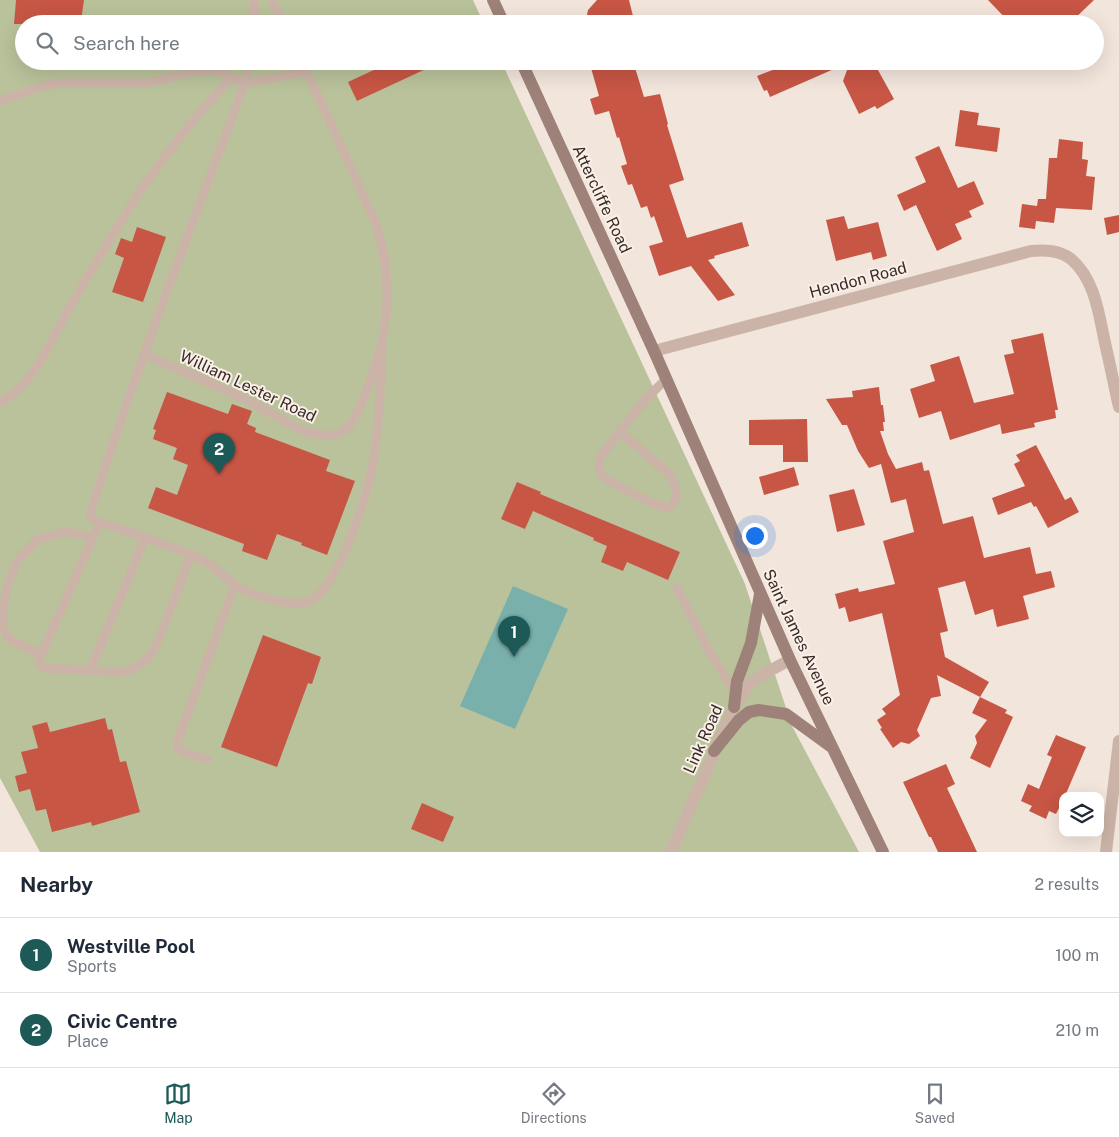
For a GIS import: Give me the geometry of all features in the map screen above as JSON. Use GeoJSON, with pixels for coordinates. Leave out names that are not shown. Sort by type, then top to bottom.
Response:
{"type":"FeatureCollection","features":[{"type":"Feature","properties":{"kind":"main road"},"geometry":{"type":"LineString","coordinates":[[493,0],[500,15]]}},
{"type":"Feature","properties":{"kind":"main road","name":"Attercliffe Road"},"geometry":{"type":"LineString","coordinates":[[525,70],[654,351]]}},
{"type":"Feature","properties":{"kind":"main road","name":"Saint James Avenue"},"geometry":{"type":"LineString","coordinates":[[654,351],[790,660],[883,852]]}},
{"type":"Feature","properties":{"kind":"main road"},"geometry":{"type":"LineString","coordinates":[[734,707],[737,681],[751,643],[760,594]]}},
{"type":"Feature","properties":{"kind":"main road"},"geometry":{"type":"LineString","coordinates":[[714,751],[739,720],[749,712],[759,710],[786,714],[832,747]]}},
{"type":"Feature","properties":{"kind":"street","name":"Hendon Road"},"geometry":{"type":"LineString","coordinates":[[654,351],[1031,252],[1051,250],[1070,258],[1084,273],[1094,294],[1119,406]]}},
{"type":"Feature","properties":{"kind":"street","name":"Link Road"},"geometry":{"type":"LineString","coordinates":[[671,852],[734,707],[748,685],[766,672],[790,660]]}},
{"type":"Feature","properties":{"kind":"street"},"geometry":{"type":"LineString","coordinates":[[1106,852],[1119,741]]}},
{"type":"Feature","properties":{"kind":"lane"},"geometry":{"type":"LineString","coordinates":[[254,0],[254,15]]}},
{"type":"Feature","properties":{"kind":"lane"},"geometry":{"type":"LineString","coordinates":[[272,0],[279,15]]}},
{"type":"Feature","properties":{"kind":"lane"},"geometry":{"type":"LineString","coordinates":[[0,101],[47,85],[60,83],[145,83],[199,70],[219,72],[245,83],[306,72]]}},
{"type":"Feature","properties":{"kind":"lane"},"geometry":{"type":"LineString","coordinates":[[248,70],[245,83],[144,354],[91,511],[92,518],[209,563],[235,585],[275,601],[300,603],[316,598],[328,582],[350,538],[368,483],[373,462],[378,416],[382,346]]}},
{"type":"Feature","properties":{"kind":"lane","name":"William Lester Road"},"geometry":{"type":"LineString","coordinates":[[144,354],[253,403],[306,432],[323,436],[341,433],[350,426],[357,415],[382,346],[388,292],[386,269],[380,235],[375,221],[306,72]]}},
{"type":"Feature","properties":{"kind":"lane"},"geometry":{"type":"LineString","coordinates":[[0,403],[20,388],[40,362],[84,283],[142,189],[197,114],[231,78]]}},
{"type":"Feature","properties":{"kind":"lane"},"geometry":{"type":"LineString","coordinates":[[619,432],[674,481],[676,490],[673,506],[661,506],[603,478],[599,468],[601,457],[619,432],[644,401],[666,379]]}},
{"type":"Feature","properties":{"kind":"lane"},"geometry":{"type":"LineString","coordinates":[[100,522],[41,655],[39,664],[44,668],[127,671],[137,667],[147,659],[156,643],[191,555]]}},
{"type":"Feature","properties":{"kind":"lane"},"geometry":{"type":"LineString","coordinates":[[41,655],[8,638],[2,625],[6,590],[17,561],[38,539],[66,532],[92,537]]}},
{"type":"Feature","properties":{"kind":"lane"},"geometry":{"type":"LineString","coordinates":[[90,671],[145,538]]}},
{"type":"Feature","properties":{"kind":"lane"},"geometry":{"type":"LineString","coordinates":[[207,759],[184,752],[178,748],[177,742],[235,585]]}},
{"type":"Feature","properties":{"kind":"lane"},"geometry":{"type":"LineString","coordinates":[[677,588],[710,653],[736,693]]}},
{"type":"Feature","properties":{"kind":"green space"},"geometry":{"type":"Polygon","coordinates":[[[0,0],[473,0],[480,15],[15,15],[15,70],[505,70],[745,584],[792,726],[859,852],[40,852],[0,778],[0,0]]]}},
{"type":"Feature","properties":{"kind":"water"},"geometry":{"type":"Polygon","coordinates":[[[513,586],[568,609],[515,729],[460,706],[513,586]]]}},
{"type":"Feature","properties":{"kind":"building"},"geometry":{"type":"Polygon","coordinates":[[[16,0],[84,0],[82,15],[15,15],[14,24],[16,0]]]}},
{"type":"Feature","properties":{"kind":"building"},"geometry":{"type":"Polygon","coordinates":[[[597,0],[629,0],[633,15],[587,15],[588,10],[597,0]]]}},
{"type":"Feature","properties":{"kind":"building"},"geometry":{"type":"Polygon","coordinates":[[[988,0],[1094,0],[1078,15],[1002,15],[988,0]]]}},
{"type":"Feature","properties":{"kind":"building"},"geometry":{"type":"Polygon","coordinates":[[[374,70],[424,70],[357,101],[348,82],[374,70]]]}},
{"type":"Feature","properties":{"kind":"building"},"geometry":{"type":"Polygon","coordinates":[[[592,70],[636,70],[644,97],[660,94],[667,125],[684,180],[669,185],[687,238],[742,222],[749,246],[714,256],[715,258],[708,260],[735,295],[718,301],[691,266],[659,276],[649,246],[663,242],[654,216],[651,218],[647,206],[641,208],[632,184],[628,185],[621,166],[627,164],[609,111],[595,115],[590,99],[599,96],[592,70]]]}},
{"type":"Feature","properties":{"kind":"building"},"geometry":{"type":"Polygon","coordinates":[[[773,70],[832,70],[770,97],[767,90],[764,91],[757,76],[773,70]]]}},
{"type":"Feature","properties":{"kind":"building"},"geometry":{"type":"Polygon","coordinates":[[[847,70],[878,70],[894,99],[877,109],[875,106],[859,114],[843,81],[847,70]]]}},
{"type":"Feature","properties":{"kind":"building"},"geometry":{"type":"Polygon","coordinates":[[[960,110],[979,113],[977,125],[1000,128],[997,152],[955,146],[960,110]]]}},
{"type":"Feature","properties":{"kind":"building"},"geometry":{"type":"Polygon","coordinates":[[[1059,139],[1083,142],[1082,159],[1088,160],[1086,176],[1095,177],[1092,210],[1056,208],[1054,223],[1036,221],[1035,229],[1019,227],[1022,204],[1037,206],[1038,199],[1046,199],[1049,158],[1057,158],[1059,139]]]}},
{"type":"Feature","properties":{"kind":"building"},"geometry":{"type":"Polygon","coordinates":[[[939,146],[958,188],[974,181],[984,204],[969,211],[972,217],[955,224],[962,239],[937,251],[916,205],[904,211],[897,195],[926,182],[915,157],[939,146]]]}},
{"type":"Feature","properties":{"kind":"building"},"geometry":{"type":"Polygon","coordinates":[[[1119,215],[1119,232],[1107,235],[1104,218],[1119,215]]]}},
{"type":"Feature","properties":{"kind":"building"},"geometry":{"type":"Polygon","coordinates":[[[844,216],[848,229],[878,222],[887,256],[873,260],[871,252],[836,261],[826,220],[844,216]]]}},
{"type":"Feature","properties":{"kind":"building"},"geometry":{"type":"Polygon","coordinates":[[[137,227],[166,237],[143,302],[112,292],[124,258],[115,254],[121,238],[132,242],[137,227]]]}},
{"type":"Feature","properties":{"kind":"building"},"geometry":{"type":"Polygon","coordinates":[[[1043,333],[1058,410],[1055,410],[1056,418],[1034,423],[1035,427],[1002,434],[1000,424],[950,440],[941,411],[919,418],[910,389],[935,381],[930,365],[959,356],[974,403],[1014,394],[1004,355],[1014,353],[1011,340],[1043,333]]]}},
{"type":"Feature","properties":{"kind":"building"},"geometry":{"type":"Polygon","coordinates":[[[879,387],[885,422],[883,422],[884,431],[880,431],[888,454],[896,469],[922,462],[924,471],[929,470],[943,524],[973,516],[984,558],[1030,547],[1036,574],[1051,571],[1055,587],[1023,596],[1029,619],[997,627],[993,609],[975,615],[965,581],[938,588],[948,631],[940,633],[945,657],[989,682],[980,697],[937,675],[941,696],[931,698],[917,730],[920,736],[909,744],[901,742],[893,748],[880,729],[882,728],[877,720],[886,714],[882,709],[900,695],[882,613],[849,622],[845,607],[839,609],[835,594],[858,588],[859,592],[895,584],[883,541],[914,532],[906,499],[891,503],[881,464],[869,468],[858,451],[847,425],[842,425],[826,399],[853,397],[852,391],[879,387]]]}},
{"type":"Feature","properties":{"kind":"building"},"geometry":{"type":"Polygon","coordinates":[[[167,392],[228,414],[232,404],[252,411],[247,424],[256,428],[255,432],[330,460],[326,471],[355,481],[327,555],[277,534],[267,560],[242,551],[244,544],[148,508],[156,487],[177,495],[188,465],[173,459],[177,448],[153,439],[156,430],[153,429],[167,392]]]}},
{"type":"Feature","properties":{"kind":"building"},"geometry":{"type":"Polygon","coordinates":[[[807,419],[808,462],[783,462],[783,445],[749,445],[749,420],[807,419]]]}},
{"type":"Feature","properties":{"kind":"building"},"geometry":{"type":"Polygon","coordinates":[[[1036,445],[1065,500],[1071,497],[1079,512],[1048,528],[1036,506],[1034,507],[1031,502],[998,515],[992,498],[1025,486],[1014,464],[1020,461],[1016,455],[1036,445]]]}},
{"type":"Feature","properties":{"kind":"building"},"geometry":{"type":"Polygon","coordinates":[[[794,467],[799,485],[764,495],[759,477],[794,467]]]}},
{"type":"Feature","properties":{"kind":"building"},"geometry":{"type":"Polygon","coordinates":[[[517,482],[541,492],[540,494],[680,552],[668,580],[627,562],[623,571],[601,562],[607,546],[593,540],[594,538],[533,511],[525,529],[501,519],[517,482]]]}},
{"type":"Feature","properties":{"kind":"building"},"geometry":{"type":"Polygon","coordinates":[[[854,489],[865,525],[837,532],[829,495],[854,489]]]}},
{"type":"Feature","properties":{"kind":"building"},"geometry":{"type":"Polygon","coordinates":[[[263,635],[321,657],[312,684],[308,683],[277,767],[221,747],[263,635]]]}},
{"type":"Feature","properties":{"kind":"building"},"geometry":{"type":"Polygon","coordinates":[[[980,697],[1007,710],[1005,713],[1013,717],[990,768],[970,758],[977,743],[975,736],[987,720],[972,713],[980,697]]]}},
{"type":"Feature","properties":{"kind":"building"},"geometry":{"type":"Polygon","coordinates":[[[105,718],[108,730],[112,729],[120,762],[126,761],[140,812],[92,826],[91,822],[52,832],[46,809],[36,811],[30,789],[19,792],[15,776],[27,773],[21,752],[38,748],[32,726],[47,722],[50,732],[105,718]]]}},
{"type":"Feature","properties":{"kind":"building"},"geometry":{"type":"Polygon","coordinates":[[[1056,735],[1086,747],[1067,792],[1059,792],[1059,808],[1056,814],[1049,811],[1046,819],[1029,811],[1032,806],[1021,801],[1028,784],[1039,789],[1052,757],[1047,755],[1056,735]]]}},
{"type":"Feature","properties":{"kind":"building"},"geometry":{"type":"Polygon","coordinates":[[[946,764],[955,784],[947,788],[977,852],[938,852],[903,782],[946,764]]]}},
{"type":"Feature","properties":{"kind":"building"},"geometry":{"type":"Polygon","coordinates":[[[422,803],[454,817],[443,842],[411,829],[422,803]]]}},
{"type":"Feature","properties":{"kind":"place","name":"Civic Centre"},"geometry":{"type":"Point","coordinates":[219,474]}},
{"type":"Feature","properties":{"kind":"place","name":"Westville Pool"},"geometry":{"type":"Point","coordinates":[514,657]}}]}
